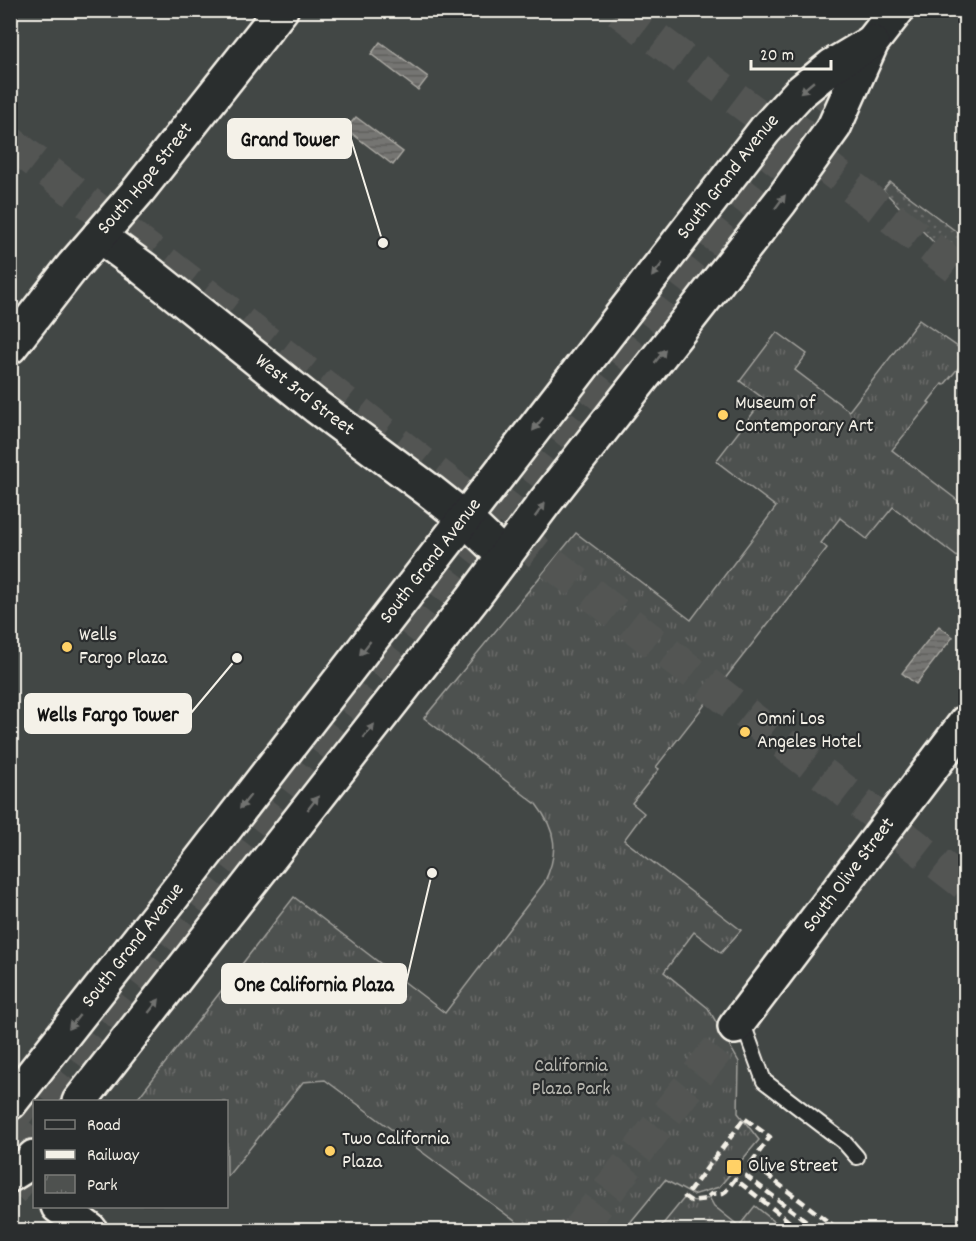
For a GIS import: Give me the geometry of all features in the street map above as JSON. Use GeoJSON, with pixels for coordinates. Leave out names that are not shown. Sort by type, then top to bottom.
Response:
{"type":"FeatureCollection","features":[{"type":"Feature","properties":{"kind":"main road","name":"South Hope Street"},"geometry":{"type":"LineString","coordinates":[[10,346],[73,266],[138,191],[280,10]]}},
{"type":"Feature","properties":{"kind":"main road","name":"South Grand Avenue"},"geometry":{"type":"LineString","coordinates":[[80,1100],[228,913],[781,201],[834,127],[872,42],[897,10]]}},
{"type":"Feature","properties":{"kind":"main road","name":"South Grand Avenue"},"geometry":{"type":"LineString","coordinates":[[10,1103],[170,900],[765,130],[807,86],[832,66],[872,42]]}},
{"type":"Feature","properties":{"kind":"main road","name":"West 3rd Street"},"geometry":{"type":"LineString","coordinates":[[99,236],[143,268],[317,407],[430,490],[505,557]]}},
{"type":"Feature","properties":{"kind":"main road","name":"South Olive Street"},"geometry":{"type":"LineString","coordinates":[[738,1023],[966,722]]}},
{"type":"Feature","properties":{"kind":"main road"},"geometry":{"type":"LineString","coordinates":[[10,1175],[33,1159]]}},
{"type":"Feature","properties":{"kind":"main road"},"geometry":{"type":"LineString","coordinates":[[61,1208],[90,1230]]}},
{"type":"Feature","properties":{"kind":"lane"},"geometry":{"type":"LineString","coordinates":[[738,1023],[764,1081],[844,1142],[857,1157]]}},
{"type":"Feature","properties":{"kind":"shaded area"},"geometry":{"type":"Polygon","coordinates":[[[10,11],[965,11],[965,1230],[11,1230],[10,11]]]}},
{"type":"Feature","properties":{"kind":"shaded area"},"geometry":{"type":"Polygon","coordinates":[[[380,42],[428,77],[418,90],[371,54],[380,42]]]}},
{"type":"Feature","properties":{"kind":"shaded area"},"geometry":{"type":"Polygon","coordinates":[[[356,117],[403,152],[393,165],[346,129],[356,117]]]}},
{"type":"Feature","properties":{"kind":"shaded area"},"geometry":{"type":"Polygon","coordinates":[[[939,626],[953,637],[916,684],[902,673],[939,626]]]}},
{"type":"Feature","properties":{"kind":"green space"},"geometry":{"type":"Polygon","coordinates":[[[890,182],[965,238],[963,251],[941,250],[883,190],[890,182]]]}},
{"type":"Feature","properties":{"kind":"green space","name":"California Plaza Park"},"geometry":{"type":"Polygon","coordinates":[[[919,320],[965,352],[965,360],[944,385],[942,384],[928,402],[930,403],[892,450],[965,506],[965,563],[893,507],[867,539],[840,518],[821,543],[827,548],[656,767],[659,769],[632,803],[644,813],[624,840],[741,930],[721,953],[694,932],[664,972],[708,1008],[739,1062],[738,1113],[759,1140],[719,1187],[693,1195],[665,1180],[624,1230],[527,1230],[325,1080],[303,1082],[228,1176],[228,1100],[137,1100],[294,897],[445,1013],[544,883],[552,861],[554,842],[548,823],[536,804],[424,718],[576,533],[691,620],[776,507],[716,461],[764,399],[740,381],[777,332],[807,354],[795,370],[849,411],[919,320]]]}},
{"type":"Feature","properties":{"kind":"green space"},"geometry":{"type":"Polygon","coordinates":[[[685,1197],[697,1201],[709,1197],[714,1206],[739,1226],[755,1206],[785,1230],[658,1230],[685,1197]]]}},
{"type":"Feature","properties":{"kind":"tunnel"},"geometry":{"type":"LineString","coordinates":[[618,10],[966,275]]}},
{"type":"Feature","properties":{"kind":"tunnel"},"geometry":{"type":"LineString","coordinates":[[793,141],[852,72]]}},
{"type":"Feature","properties":{"kind":"tunnel"},"geometry":{"type":"LineString","coordinates":[[49,1100],[793,141]]}},
{"type":"Feature","properties":{"kind":"tunnel"},"geometry":{"type":"LineString","coordinates":[[10,142],[966,885]]}},
{"type":"Feature","properties":{"kind":"tunnel"},"geometry":{"type":"LineString","coordinates":[[578,1230],[735,1027]]}},
{"type":"Feature","properties":{"kind":"tunnel"},"geometry":{"type":"LineString","coordinates":[[10,1099],[33,1116]]}},
{"type":"Feature","properties":{"kind":"tunnel"},"geometry":{"type":"LineString","coordinates":[[10,1149],[33,1119]]}},
{"type":"Feature","properties":{"kind":"tunnel"},"geometry":{"type":"LineString","coordinates":[[10,1171],[33,1188]]}},
{"type":"Feature","properties":{"kind":"railway"},"geometry":{"type":"LineString","coordinates":[[800,1230],[735,1179],[723,1193],[711,1194],[706,1199],[691,1201],[685,1197],[744,1118],[770,1137],[751,1163],[839,1230]]}},
{"type":"Feature","properties":{"kind":"railway"},"geometry":{"type":"LineString","coordinates":[[734,1167],[809,1223],[823,1230]]}},
{"type":"Feature","properties":{"kind":"place","name":"Grand Tower"},"geometry":{"type":"Point","coordinates":[383,243]}},
{"type":"Feature","properties":{"kind":"place","name":"Museum of Contemporary Art"},"geometry":{"type":"Point","coordinates":[723,415]}},
{"type":"Feature","properties":{"kind":"place","name":"Wells Fargo Plaza"},"geometry":{"type":"Point","coordinates":[67,647]}},
{"type":"Feature","properties":{"kind":"place","name":"Wells Fargo Tower"},"geometry":{"type":"Point","coordinates":[237,658]}},
{"type":"Feature","properties":{"kind":"place","name":"Omni Los Angeles Hotel"},"geometry":{"type":"Point","coordinates":[745,732]}},
{"type":"Feature","properties":{"kind":"place","name":"One California Plaza"},"geometry":{"type":"Point","coordinates":[432,873]}},
{"type":"Feature","properties":{"kind":"place","name":"Two California Plaza"},"geometry":{"type":"Point","coordinates":[330,1151]}},
{"type":"Feature","properties":{"kind":"place","name":"Olive Street"},"geometry":{"type":"Point","coordinates":[734,1167]}}]}
